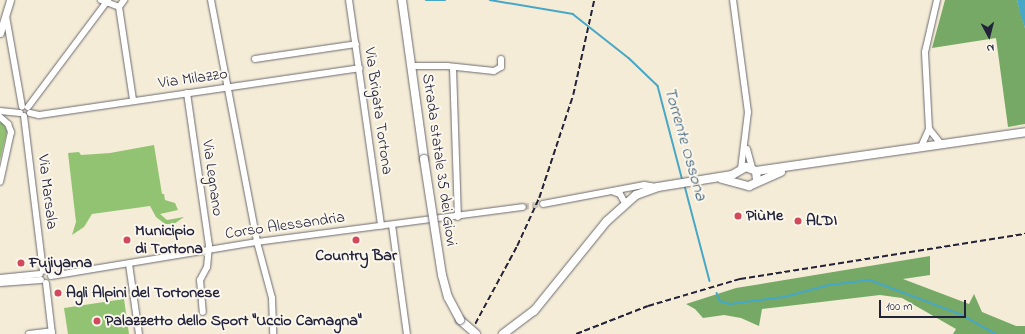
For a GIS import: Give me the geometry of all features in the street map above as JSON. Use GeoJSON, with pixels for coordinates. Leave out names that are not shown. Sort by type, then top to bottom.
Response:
{"type":"FeatureCollection","features":[{"type":"Feature","properties":{"kind":"main road","name":"Strada statale 35 dei Giovi"},"geometry":{"type":"LineString","coordinates":[[403,3],[424,159],[442,275],[448,297],[466,334]]}},
{"type":"Feature","properties":{"kind":"main road"},"geometry":{"type":"LineString","coordinates":[[715,179],[740,171],[807,164],[1025,132]]}},
{"type":"Feature","properties":{"kind":"main road"},"geometry":{"type":"LineString","coordinates":[[503,333],[526,319],[544,301],[607,221],[625,203],[658,187],[675,183],[715,179],[740,182],[749,186],[757,181],[807,164]]}},
{"type":"Feature","properties":{"kind":"main road"},"geometry":{"type":"LineString","coordinates":[[754,169],[757,181]]}},
{"type":"Feature","properties":{"kind":"main road"},"geometry":{"type":"LineString","coordinates":[[740,171],[740,182]]}},
{"type":"Feature","properties":{"kind":"main road","name":"Strada statale 35 dei Giovi"},"geometry":{"type":"LineString","coordinates":[[460,320],[476,334]]}},
{"type":"Feature","properties":{"kind":"street"},"geometry":{"type":"LineString","coordinates":[[0,33],[10,0]]}},
{"type":"Feature","properties":{"kind":"street"},"geometry":{"type":"LineString","coordinates":[[124,0],[118,8],[133,100]]}},
{"type":"Feature","properties":{"kind":"street"},"geometry":{"type":"LineString","coordinates":[[211,0],[258,242],[272,298],[273,334]]}},
{"type":"Feature","properties":{"kind":"street","name":"Via Brigata Tortona"},"geometry":{"type":"LineString","coordinates":[[349,0],[360,68],[381,226]]}},
{"type":"Feature","properties":{"kind":"street"},"geometry":{"type":"LineString","coordinates":[[733,0],[748,112],[746,141],[740,171]]}},
{"type":"Feature","properties":{"kind":"street"},"geometry":{"type":"LineString","coordinates":[[921,147],[929,129],[925,52],[937,0]]}},
{"type":"Feature","properties":{"kind":"street"},"geometry":{"type":"LineString","coordinates":[[25,111],[105,1],[118,8]]}},
{"type":"Feature","properties":{"kind":"street","name":"Via Marsala"},"geometry":{"type":"LineString","coordinates":[[6,16],[25,111],[43,277],[52,332]]}},
{"type":"Feature","properties":{"kind":"street"},"geometry":{"type":"LineString","coordinates":[[255,59],[356,44]]}},
{"type":"Feature","properties":{"kind":"street"},"geometry":{"type":"LineString","coordinates":[[411,66],[494,71],[501,67],[501,59]]}},
{"type":"Feature","properties":{"kind":"street","name":"Via Milazzo"},"geometry":{"type":"LineString","coordinates":[[0,110],[25,111],[39,115],[133,100],[360,68]]}},
{"type":"Feature","properties":{"kind":"street"},"geometry":{"type":"LineString","coordinates":[[453,68],[458,217]]}},
{"type":"Feature","properties":{"kind":"street","name":"Via Legnano"},"geometry":{"type":"LineString","coordinates":[[187,93],[209,250],[207,267],[200,280],[204,312]]}},
{"type":"Feature","properties":{"kind":"street"},"geometry":{"type":"LineString","coordinates":[[0,117],[8,124],[11,132],[0,182]]}},
{"type":"Feature","properties":{"kind":"street"},"geometry":{"type":"LineString","coordinates":[[929,129],[941,144]]}},
{"type":"Feature","properties":{"kind":"street"},"geometry":{"type":"LineString","coordinates":[[746,141],[754,169]]}},
{"type":"Feature","properties":{"kind":"street"},"geometry":{"type":"LineString","coordinates":[[542,204],[644,185],[658,187]]}},
{"type":"Feature","properties":{"kind":"street"},"geometry":{"type":"LineString","coordinates":[[613,191],[620,194],[625,203]]}},
{"type":"Feature","properties":{"kind":"street","name":"Corso Alessandria"},"geometry":{"type":"LineString","coordinates":[[51,276],[258,242],[458,217],[523,207]]}},
{"type":"Feature","properties":{"kind":"street"},"geometry":{"type":"LineString","coordinates":[[392,225],[407,334]]}},
{"type":"Feature","properties":{"kind":"street"},"geometry":{"type":"LineString","coordinates":[[129,264],[139,334]]}},
{"type":"Feature","properties":{"kind":"street"},"geometry":{"type":"LineString","coordinates":[[0,278],[43,277],[48,271],[51,276],[0,283]]}},
{"type":"Feature","properties":{"kind":"street"},"geometry":{"type":"LineString","coordinates":[[29,334],[52,332]]}},
{"type":"Feature","properties":{"kind":"green space"},"geometry":{"type":"Polygon","coordinates":[[[945,0],[1017,0],[1025,28],[1025,124],[1008,127],[996,38],[932,48],[945,0]]]}},
{"type":"Feature","properties":{"kind":"green space"},"geometry":{"type":"Polygon","coordinates":[[[0,122],[3,123],[7,131],[0,160],[0,122]]]}},
{"type":"Feature","properties":{"kind":"green space"},"geometry":{"type":"Polygon","coordinates":[[[154,145],[162,194],[164,194],[165,200],[175,203],[178,210],[160,214],[167,220],[184,217],[174,224],[165,224],[156,217],[150,206],[92,214],[84,227],[72,235],[76,222],[68,153],[79,152],[81,155],[110,153],[154,145]]]}},
{"type":"Feature","properties":{"kind":"green space"},"geometry":{"type":"Polygon","coordinates":[[[930,256],[930,275],[903,279],[969,304],[974,294],[982,312],[1016,326],[1025,326],[1025,334],[953,334],[956,329],[902,298],[880,295],[762,309],[759,326],[741,318],[724,315],[703,318],[695,309],[686,304],[736,288],[930,256]]]}},
{"type":"Feature","properties":{"kind":"green space","name":"Palazzetto dello Sport \"Uccio Camagna\""},"geometry":{"type":"Polygon","coordinates":[[[124,299],[129,334],[68,334],[64,308],[124,299]]]}},
{"type":"Feature","properties":{"kind":"water"},"geometry":{"type":"Polygon","coordinates":[[[1017,0],[1025,0],[1025,28],[1021,16],[1017,0]]]}},
{"type":"Feature","properties":{"kind":"waterway","name":"Torrente Ossona"},"geometry":{"type":"LineString","coordinates":[[426,0],[445,0]]}},
{"type":"Feature","properties":{"kind":"waterway","name":"Torrente Ossona"},"geometry":{"type":"LineString","coordinates":[[490,0],[573,14],[629,58],[658,86],[683,181]]}},
{"type":"Feature","properties":{"kind":"waterway","name":"Torrente Ossona"},"geometry":{"type":"LineString","coordinates":[[685,186],[710,281]]}},
{"type":"Feature","properties":{"kind":"waterway","name":"Torrente Ossona"},"geometry":{"type":"LineString","coordinates":[[717,293],[720,301],[730,304],[784,297],[829,285],[870,280],[960,314],[996,334]]}},
{"type":"Feature","properties":{"kind":"tunnel"},"geometry":{"type":"LineString","coordinates":[[523,207],[543,204]]}},
{"type":"Feature","properties":{"kind":"railway"},"geometry":{"type":"LineString","coordinates":[[475,324],[517,246],[539,198],[573,95],[594,0]]}},
{"type":"Feature","properties":{"kind":"railway"},"geometry":{"type":"LineString","coordinates":[[576,334],[648,306],[740,279],[1025,234]]}},
{"type":"Feature","properties":{"kind":"place","name":"PiùMe"},"geometry":{"type":"Point","coordinates":[738,216]}},
{"type":"Feature","properties":{"kind":"place","name":"ALDI"},"geometry":{"type":"Point","coordinates":[798,221]}},
{"type":"Feature","properties":{"kind":"place","name":"Municipio di Tortona"},"geometry":{"type":"Point","coordinates":[127,240]}},
{"type":"Feature","properties":{"kind":"place","name":"Country Bar"},"geometry":{"type":"Point","coordinates":[356,240]}},
{"type":"Feature","properties":{"kind":"place","name":"Fujiyama"},"geometry":{"type":"Point","coordinates":[21,263]}},
{"type":"Feature","properties":{"kind":"place","name":"Agli Alpini del Tortonese"},"geometry":{"type":"Point","coordinates":[58,293]}},
{"type":"Feature","properties":{"kind":"place","name":"Palazzetto dello Sport \"Uccio Camagna\""},"geometry":{"type":"Point","coordinates":[97,321]}}]}
